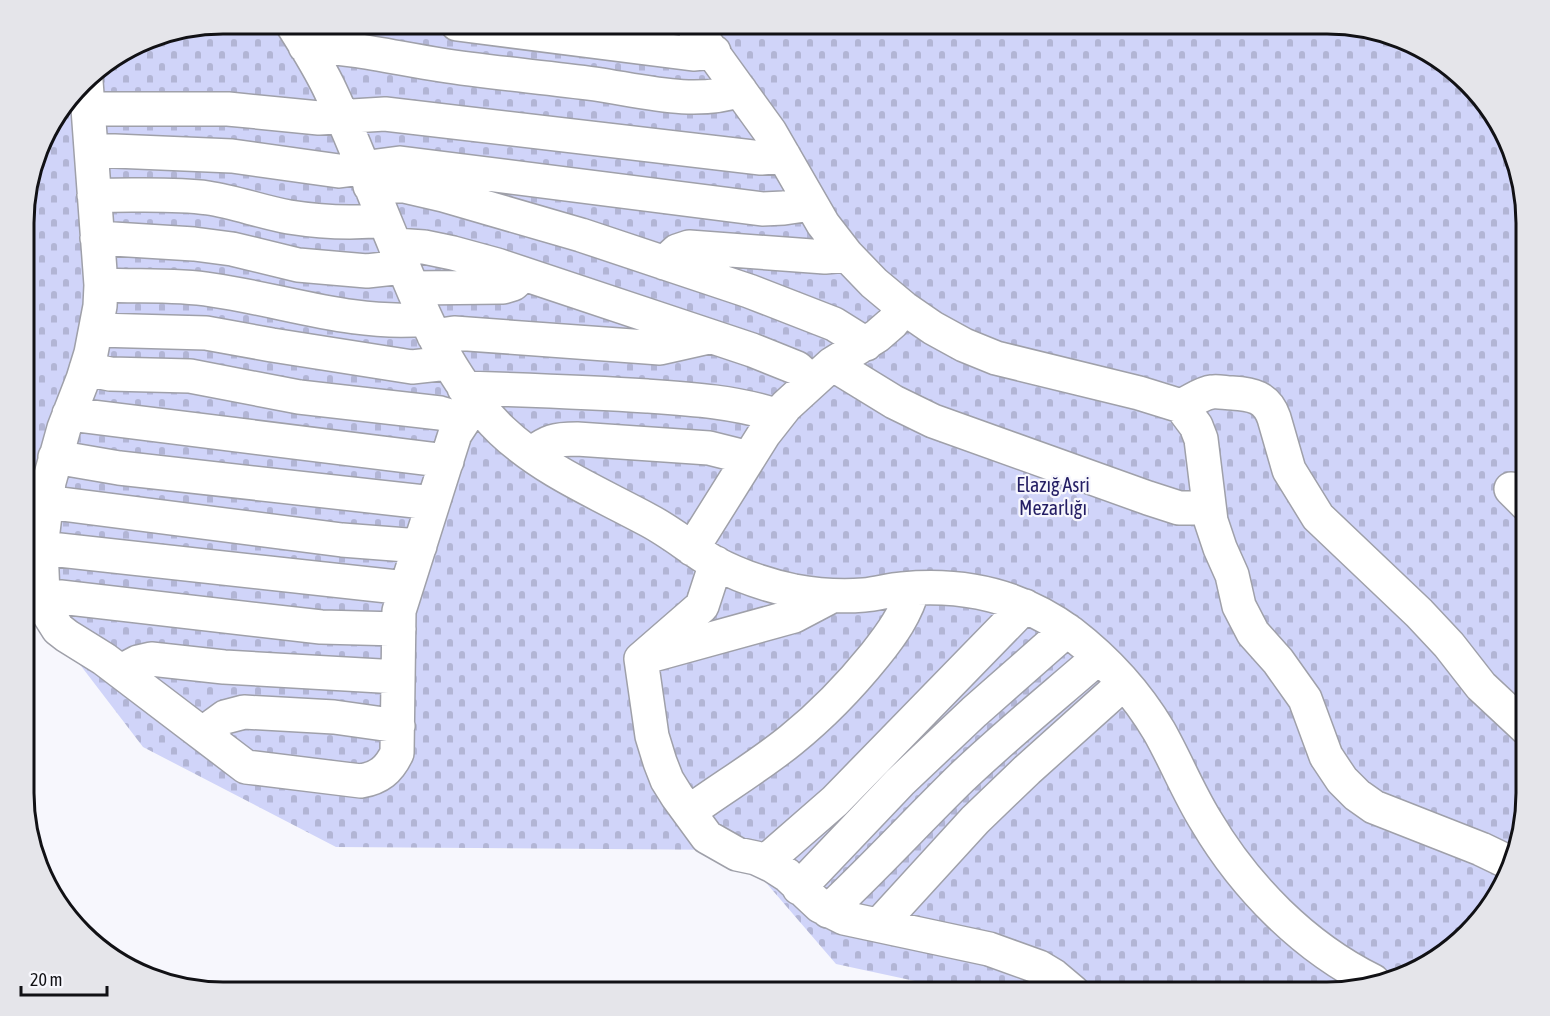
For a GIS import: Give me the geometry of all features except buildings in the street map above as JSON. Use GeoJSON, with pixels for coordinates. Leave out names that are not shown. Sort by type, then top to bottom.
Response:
{"type":"FeatureCollection","features":[{"type":"Feature","properties":{"kind":"lane"},"geometry":{"type":"LineString","coordinates":[[299,35],[353,49],[442,65],[525,74],[663,94],[724,96],[740,90]]}},
{"type":"Feature","properties":{"kind":"lane"},"geometry":{"type":"LineString","coordinates":[[86,369],[110,374],[190,376],[272,393],[440,413],[452,372],[399,255],[331,91],[299,35]]}},
{"type":"Feature","properties":{"kind":"lane"},"geometry":{"type":"LineString","coordinates":[[541,35],[693,54],[714,52]]}},
{"type":"Feature","properties":{"kind":"lane"},"geometry":{"type":"LineString","coordinates":[[700,35],[770,132],[823,224],[847,255],[874,283],[904,308],[963,345],[996,358],[1139,393],[1181,406],[1196,426],[1201,440],[1209,508],[1220,548],[1232,575],[1234,590],[1246,621],[1299,689],[1314,720],[1326,756],[1342,780],[1374,807],[1503,859]]}},
{"type":"Feature","properties":{"kind":"lane"},"geometry":{"type":"LineString","coordinates":[[710,337],[660,348],[454,333],[452,372],[455,434],[399,611],[397,753],[384,772],[373,779],[361,781],[246,767],[121,671],[58,628],[46,610],[41,548],[46,502],[55,457],[86,369],[97,330],[101,285],[87,95],[319,118],[385,114],[761,158],[784,156]]}},
{"type":"Feature","properties":{"kind":"lane"},"geometry":{"type":"LineString","coordinates":[[91,150],[232,156],[339,171],[443,195],[581,236],[749,291],[834,324],[866,344]]}},
{"type":"Feature","properties":{"kind":"lane"},"geometry":{"type":"LineString","coordinates":[[366,177],[400,163],[762,209],[811,204]]}},
{"type":"Feature","properties":{"kind":"lane"},"geometry":{"type":"LineString","coordinates":[[94,195],[189,197],[230,202],[288,217],[359,223],[399,255],[503,287],[513,284],[524,274]]}},
{"type":"Feature","properties":{"kind":"lane"},"geometry":{"type":"LineString","coordinates":[[97,238],[194,244],[232,249],[298,265],[367,271],[399,255],[424,247],[453,253],[524,274],[797,369],[821,373],[894,402],[933,422],[1148,498],[1179,508],[1209,508]]}},
{"type":"Feature","properties":{"kind":"lane"},"geometry":{"type":"LineString","coordinates":[[664,263],[677,251],[694,247],[825,256],[847,255]]}},
{"type":"Feature","properties":{"kind":"lane"},"geometry":{"type":"LineString","coordinates":[[101,285],[175,286],[210,290],[330,313],[412,321],[505,434],[558,472],[670,532],[704,556],[767,585],[799,592],[832,596],[865,595],[913,588],[953,588],[1000,595],[1044,615],[1067,630],[1100,657],[1124,683],[1159,731],[1207,824],[1228,855],[1252,884],[1312,943],[1346,968],[1365,977]]}},
{"type":"Feature","properties":{"kind":"lane"},"geometry":{"type":"LineString","coordinates":[[641,658],[702,606],[704,556],[749,458],[778,416],[821,373],[866,344],[892,323],[904,308]]}},
{"type":"Feature","properties":{"kind":"lane"},"geometry":{"type":"LineString","coordinates":[[97,330],[206,333],[583,392],[669,397],[752,407],[778,416]]}},
{"type":"Feature","properties":{"kind":"lane"},"geometry":{"type":"LineString","coordinates":[[1181,406],[1211,392],[1257,396],[1265,402],[1274,418],[1289,471],[1318,517],[1419,613],[1449,645],[1481,686],[1515,718]]}},
{"type":"Feature","properties":{"kind":"lane"},"geometry":{"type":"LineString","coordinates":[[69,414],[447,461]]}},
{"type":"Feature","properties":{"kind":"lane"},"geometry":{"type":"LineString","coordinates":[[530,454],[546,442],[556,439],[577,439],[710,448],[749,458]]}},
{"type":"Feature","properties":{"kind":"lane"},"geometry":{"type":"LineString","coordinates":[[55,457],[119,468],[433,503]]}},
{"type":"Feature","properties":{"kind":"lane"},"geometry":{"type":"LineString","coordinates":[[46,502],[342,540],[420,546]]}},
{"type":"Feature","properties":{"kind":"lane"},"geometry":{"type":"LineString","coordinates":[[41,548],[406,588]]}},
{"type":"Feature","properties":{"kind":"lane"},"geometry":{"type":"LineString","coordinates":[[689,812],[790,741],[849,686],[885,642],[909,604],[913,588]]}},
{"type":"Feature","properties":{"kind":"lane"},"geometry":{"type":"LineString","coordinates":[[43,595],[321,627],[399,629]]}},
{"type":"Feature","properties":{"kind":"lane"},"geometry":{"type":"LineString","coordinates":[[641,658],[794,616],[832,596]]}},
{"type":"Feature","properties":{"kind":"lane"},"geometry":{"type":"LineString","coordinates":[[765,862],[835,801],[1024,606]]}},
{"type":"Feature","properties":{"kind":"lane"},"geometry":{"type":"LineString","coordinates":[[799,888],[900,782],[974,712],[1067,630]]}},
{"type":"Feature","properties":{"kind":"lane"},"geometry":{"type":"LineString","coordinates":[[828,911],[872,870],[962,777],[1100,657]]}},
{"type":"Feature","properties":{"kind":"lane"},"geometry":{"type":"LineString","coordinates":[[641,658],[652,736],[660,762],[667,780],[707,837],[737,854],[765,862],[787,875],[814,902],[844,918],[948,939],[1021,960],[1060,981]]}},
{"type":"Feature","properties":{"kind":"lane"},"geometry":{"type":"LineString","coordinates":[[121,671],[138,662],[151,659],[224,667],[398,677]]}},
{"type":"Feature","properties":{"kind":"lane"},"geometry":{"type":"LineString","coordinates":[[879,925],[975,820],[1026,770],[1124,683]]}},
{"type":"Feature","properties":{"kind":"lane"},"geometry":{"type":"LineString","coordinates":[[205,735],[214,724],[225,717],[244,712],[334,717],[398,726]]}},
{"type":"Feature","properties":{"kind":"green space","name":"Elazığ Asri Mezarlığı"},"geometry":{"type":"Polygon","coordinates":[[[1326,34],[1375,41],[1399,49],[1431,66],[1460,90],[1476,109],[1490,129],[1501,151],[1509,175],[1515,212],[1515,804],[1512,829],[1496,876],[1476,907],[1460,926],[1441,942],[1421,956],[1399,967],[1375,975],[1338,981],[917,981],[836,964],[738,850],[336,847],[143,747],[34,604],[34,224],[41,175],[49,151],[66,119],[99,82],[119,66],[151,49],[187,38],[212,35],[1326,34]]]}}]}
